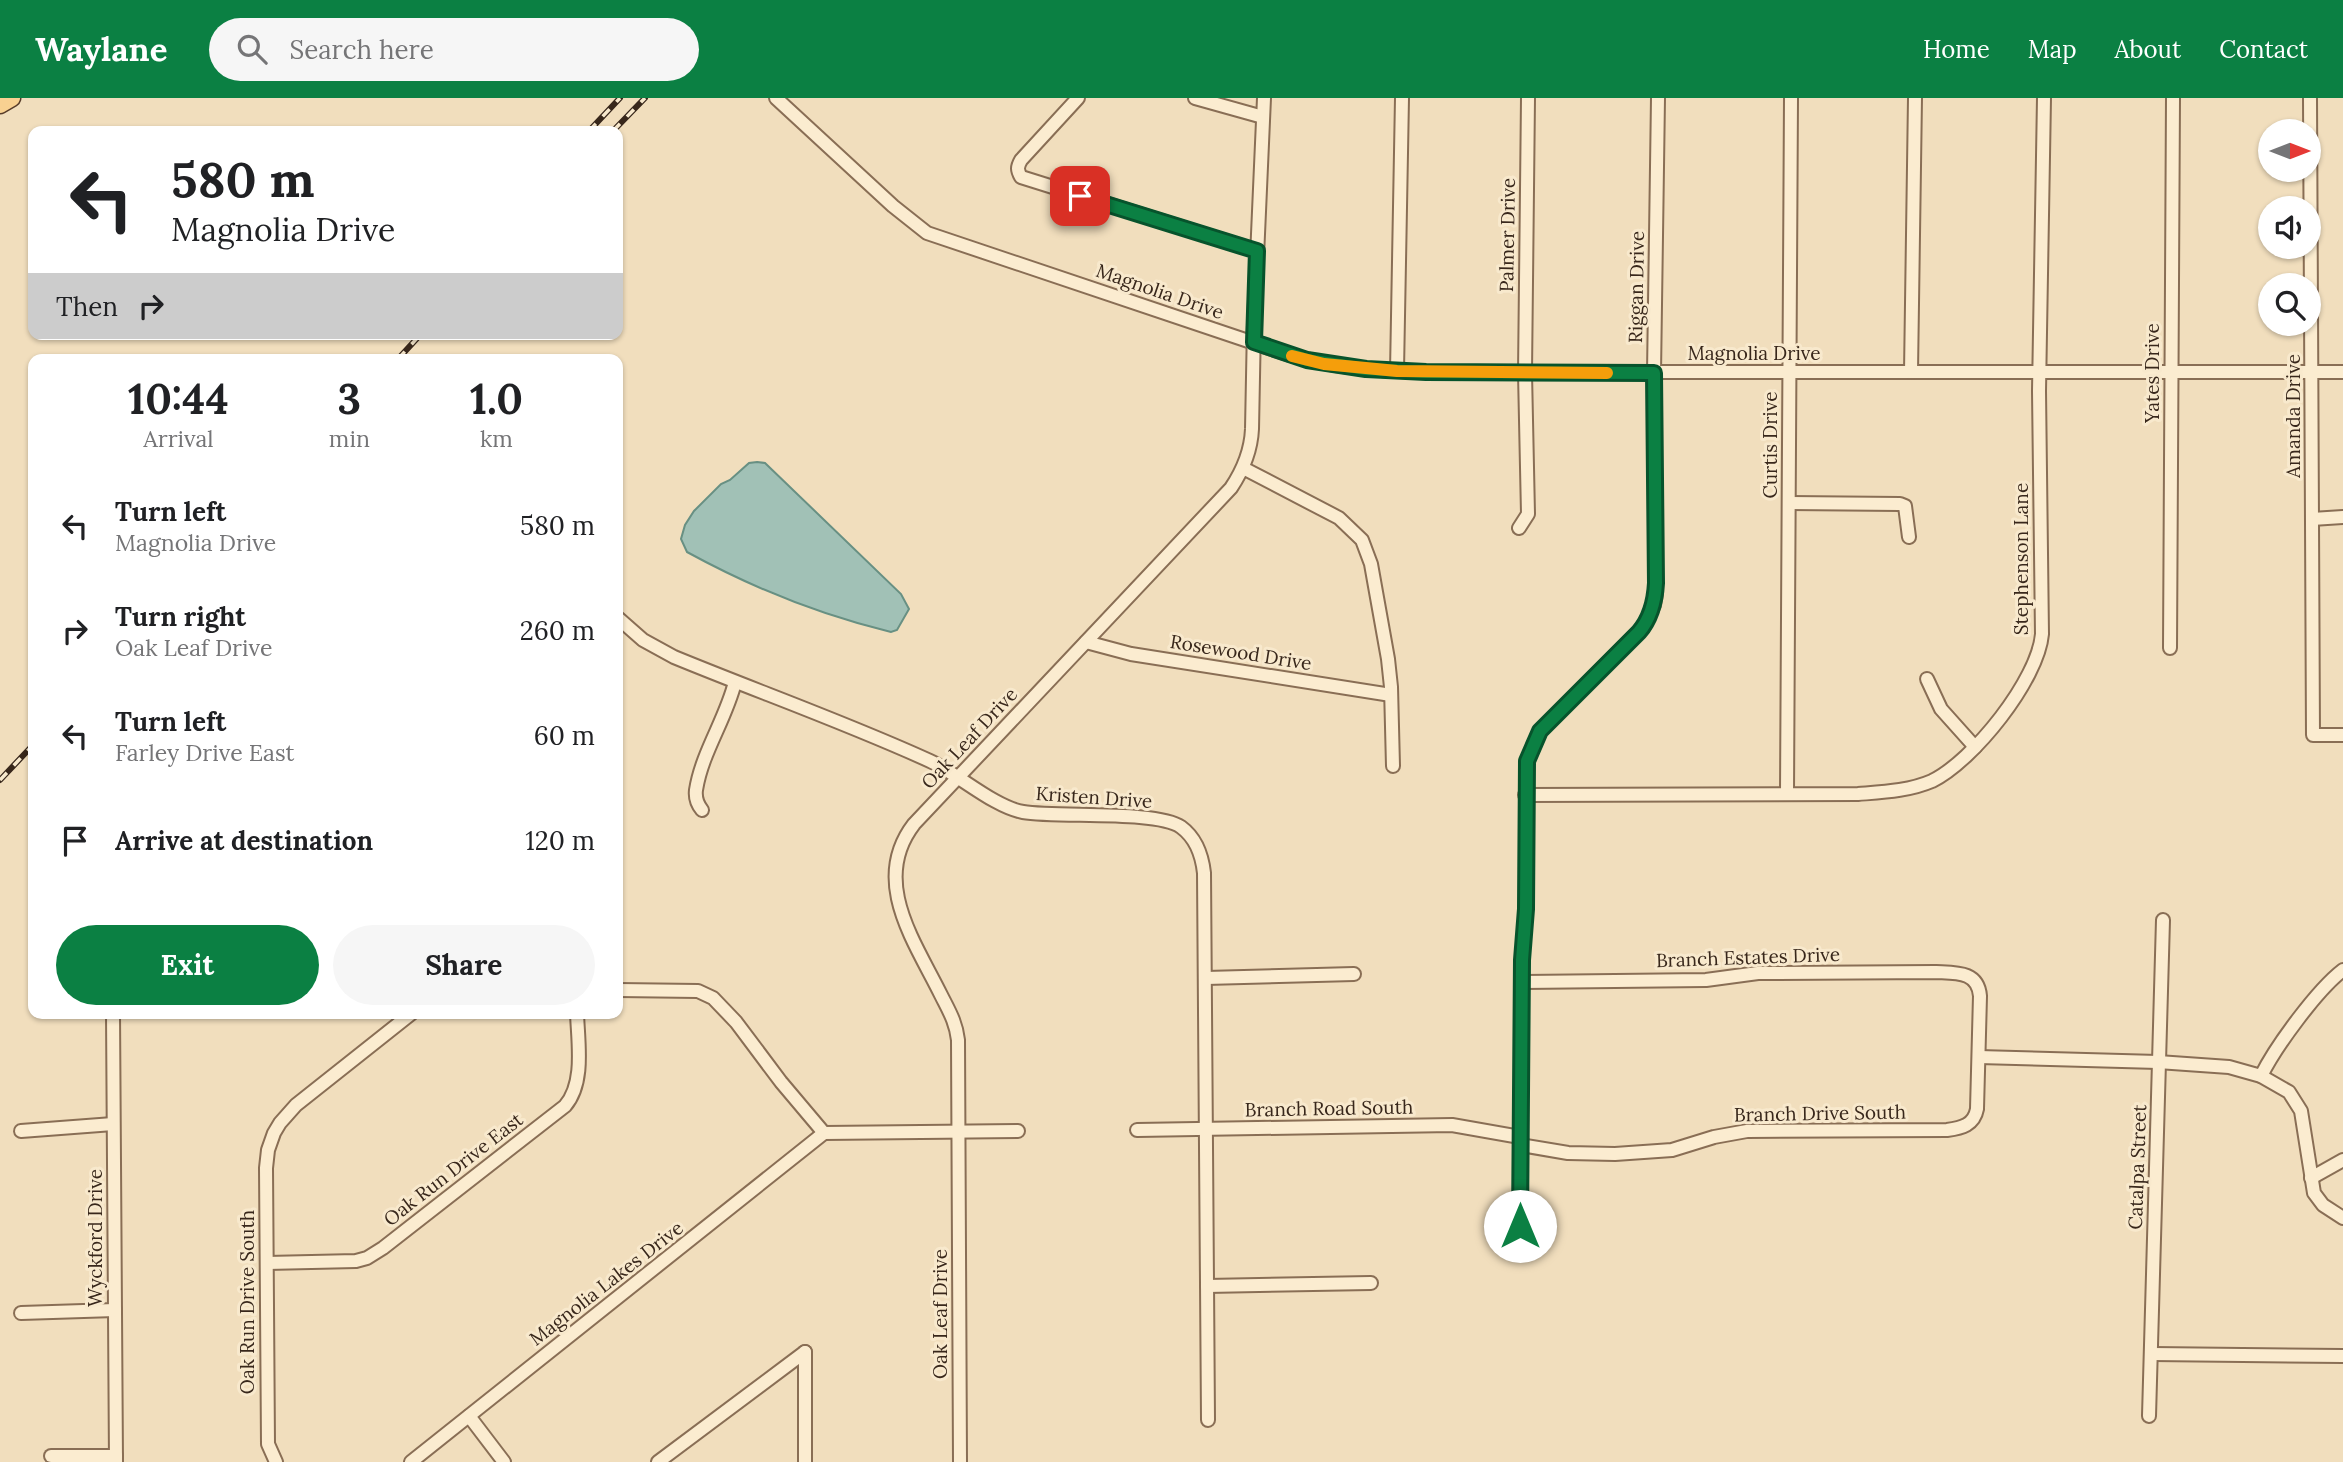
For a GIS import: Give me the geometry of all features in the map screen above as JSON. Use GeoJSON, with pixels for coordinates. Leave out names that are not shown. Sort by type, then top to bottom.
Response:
{"type":"FeatureCollection","features":[{"type":"Feature","properties":{"kind":"main road"},"geometry":{"type":"LineString","coordinates":[[0,105],[12,98]]}},
{"type":"Feature","properties":{"kind":"street","name":"Magnolia Drive"},"geometry":{"type":"LineString","coordinates":[[776,98],[893,206],[927,233],[1324,364],[1397,371],[1525,373],[2343,372]]}},
{"type":"Feature","properties":{"kind":"street"},"geometry":{"type":"LineString","coordinates":[[1078,98],[1021,160],[1017,166],[1021,177],[1257,251]]}},
{"type":"Feature","properties":{"kind":"street"},"geometry":{"type":"LineString","coordinates":[[1195,98],[1263,117]]}},
{"type":"Feature","properties":{"kind":"street","name":"Oak Leaf Drive"},"geometry":{"type":"LineString","coordinates":[[960,1462],[958,1040],[956,1022],[903,921],[896,887],[898,853],[907,833],[1231,488],[1243,468],[1251,445],[1264,98]]}},
{"type":"Feature","properties":{"kind":"street"},"geometry":{"type":"LineString","coordinates":[[1397,371],[1402,98]]}},
{"type":"Feature","properties":{"kind":"street","name":"Palmer Drive"},"geometry":{"type":"LineString","coordinates":[[1519,528],[1528,514],[1525,373],[1528,98]]}},
{"type":"Feature","properties":{"kind":"street","name":"Riggan Drive"},"geometry":{"type":"LineString","coordinates":[[1520,1226],[1527,761],[1536,737],[1639,632],[1654,605],[1658,98]]}},
{"type":"Feature","properties":{"kind":"street","name":"Curtis Drive"},"geometry":{"type":"LineString","coordinates":[[1787,793],[1791,98]]}},
{"type":"Feature","properties":{"kind":"street"},"geometry":{"type":"LineString","coordinates":[[1911,372],[1915,98]]}},
{"type":"Feature","properties":{"kind":"street","name":"Stephenson Lane"},"geometry":{"type":"LineString","coordinates":[[1525,795],[1858,794],[1914,787],[1946,773],[1975,747],[2001,716],[2033,668],[2041,642],[2039,372],[2043,98]]}},
{"type":"Feature","properties":{"kind":"street","name":"Yates Drive"},"geometry":{"type":"LineString","coordinates":[[2170,648],[2173,98]]}},
{"type":"Feature","properties":{"kind":"street","name":"Amanda Drive"},"geometry":{"type":"LineString","coordinates":[[2311,98],[2313,735],[2343,735]]}},
{"type":"Feature","properties":{"kind":"street"},"geometry":{"type":"LineString","coordinates":[[1243,468],[1339,518],[1362,540],[1377,595],[1388,659],[1393,766]]}},
{"type":"Feature","properties":{"kind":"street"},"geometry":{"type":"LineString","coordinates":[[1789,503],[1900,504],[1905,506],[1908,515],[1909,537]]}},
{"type":"Feature","properties":{"kind":"street"},"geometry":{"type":"LineString","coordinates":[[2312,519],[2343,517]]}},
{"type":"Feature","properties":{"kind":"street","name":"Kristen Drive"},"geometry":{"type":"LineString","coordinates":[[623,622],[656,648],[929,761],[959,776],[991,798],[1023,812],[1144,818],[1169,822],[1181,828],[1196,845],[1203,863],[1206,978],[1208,1420]]}},
{"type":"Feature","properties":{"kind":"street","name":"Rosewood Drive"},"geometry":{"type":"LineString","coordinates":[[1086,642],[1131,654],[1391,695]]}},
{"type":"Feature","properties":{"kind":"street"},"geometry":{"type":"LineString","coordinates":[[1927,679],[1941,709],[1975,747]]}},
{"type":"Feature","properties":{"kind":"street"},"geometry":{"type":"LineString","coordinates":[[702,810],[696,803],[701,772],[732,696],[735,682]]}},
{"type":"Feature","properties":{"kind":"street","name":"Catalpa Street"},"geometry":{"type":"LineString","coordinates":[[2149,1416],[2163,920]]}},
{"type":"Feature","properties":{"kind":"street"},"geometry":{"type":"LineString","coordinates":[[2261,1076],[2278,1048],[2318,996],[2343,970]]}},
{"type":"Feature","properties":{"kind":"street","name":"Branch Estates Drive"},"geometry":{"type":"LineString","coordinates":[[1522,982],[1706,980],[1758,973],[1961,973],[1974,979],[1979,988],[1979,1057]]}},
{"type":"Feature","properties":{"kind":"street"},"geometry":{"type":"LineString","coordinates":[[1206,978],[1354,974]]}},
{"type":"Feature","properties":{"kind":"street"},"geometry":{"type":"LineString","coordinates":[[623,990],[698,991],[713,998],[824,1133],[1018,1131]]}},
{"type":"Feature","properties":{"kind":"street","name":"Wyckford Drive"},"geometry":{"type":"LineString","coordinates":[[113,1019],[116,1459]]}},
{"type":"Feature","properties":{"kind":"street","name":"Oak Run Drive South"},"geometry":{"type":"LineString","coordinates":[[276,1462],[268,1444],[266,1168],[271,1140],[280,1123],[296,1105],[404,1019]]}},
{"type":"Feature","properties":{"kind":"street","name":"Oak Run Drive East"},"geometry":{"type":"LineString","coordinates":[[267,1263],[356,1261],[367,1258],[557,1112],[572,1097],[577,1086],[577,1019]]}},
{"type":"Feature","properties":{"kind":"street"},"geometry":{"type":"LineString","coordinates":[[1979,1057],[2158,1062],[2229,1067],[2261,1076],[2289,1092],[2301,1111],[2314,1193],[2323,1205],[2343,1218]]}},
{"type":"Feature","properties":{"kind":"street","name":"Branch Drive South"},"geometry":{"type":"LineString","coordinates":[[1521,1141],[1568,1153],[1615,1154],[1672,1150],[1714,1137],[1747,1131],[1954,1129],[1964,1127],[1975,1116],[1979,1057]]}},
{"type":"Feature","properties":{"kind":"street"},"geometry":{"type":"LineString","coordinates":[[21,1131],[113,1124]]}},
{"type":"Feature","properties":{"kind":"street","name":"Branch Road South"},"geometry":{"type":"LineString","coordinates":[[1138,1130],[1452,1125],[1521,1141]]}},
{"type":"Feature","properties":{"kind":"street","name":"Magnolia Lakes Drive"},"geometry":{"type":"LineString","coordinates":[[411,1462],[824,1133]]}},
{"type":"Feature","properties":{"kind":"street"},"geometry":{"type":"LineString","coordinates":[[2311,1178],[2343,1160]]}},
{"type":"Feature","properties":{"kind":"street"},"geometry":{"type":"LineString","coordinates":[[1207,1286],[1371,1283]]}},
{"type":"Feature","properties":{"kind":"street"},"geometry":{"type":"LineString","coordinates":[[21,1313],[115,1310]]}},
{"type":"Feature","properties":{"kind":"street"},"geometry":{"type":"LineString","coordinates":[[658,1462],[805,1352],[805,1462]]}},
{"type":"Feature","properties":{"kind":"street"},"geometry":{"type":"LineString","coordinates":[[2152,1354],[2343,1356]]}},
{"type":"Feature","properties":{"kind":"street"},"geometry":{"type":"LineString","coordinates":[[469,1416],[504,1462]]}},
{"type":"Feature","properties":{"kind":"street"},"geometry":{"type":"LineString","coordinates":[[51,1456],[116,1459]]}},
{"type":"Feature","properties":{"kind":"water"},"geometry":{"type":"Polygon","coordinates":[[[749,463],[765,463],[901,594],[909,609],[897,630],[891,632],[812,608],[736,577],[687,552],[681,539],[685,525],[694,511],[721,484],[730,480],[749,463]]]}},
{"type":"Feature","properties":{"kind":"railway"},"geometry":{"type":"LineString","coordinates":[[594,126],[620,98]]}},
{"type":"Feature","properties":{"kind":"railway"},"geometry":{"type":"LineString","coordinates":[[618,126],[645,98]]}},
{"type":"Feature","properties":{"kind":"railway"},"geometry":{"type":"LineString","coordinates":[[403,354],[415,340]]}},
{"type":"Feature","properties":{"kind":"railway"},"geometry":{"type":"LineString","coordinates":[[0,780],[28,750]]}},
{"type":"Feature","properties":{"kind":"slow traffic"},"geometry":{"type":"LineString","coordinates":[[1292,356],[1324,364],[1397,371],[1607,373]]}},
{"type":"Feature","properties":{"kind":"route"},"geometry":{"type":"LineString","coordinates":[[1080,196],[1257,251],[1254,342],[1287,354],[1324,364],[1397,371],[1654,373],[1654,605],[1639,632],[1540,731],[1527,761],[1520,1226]]}}]}
